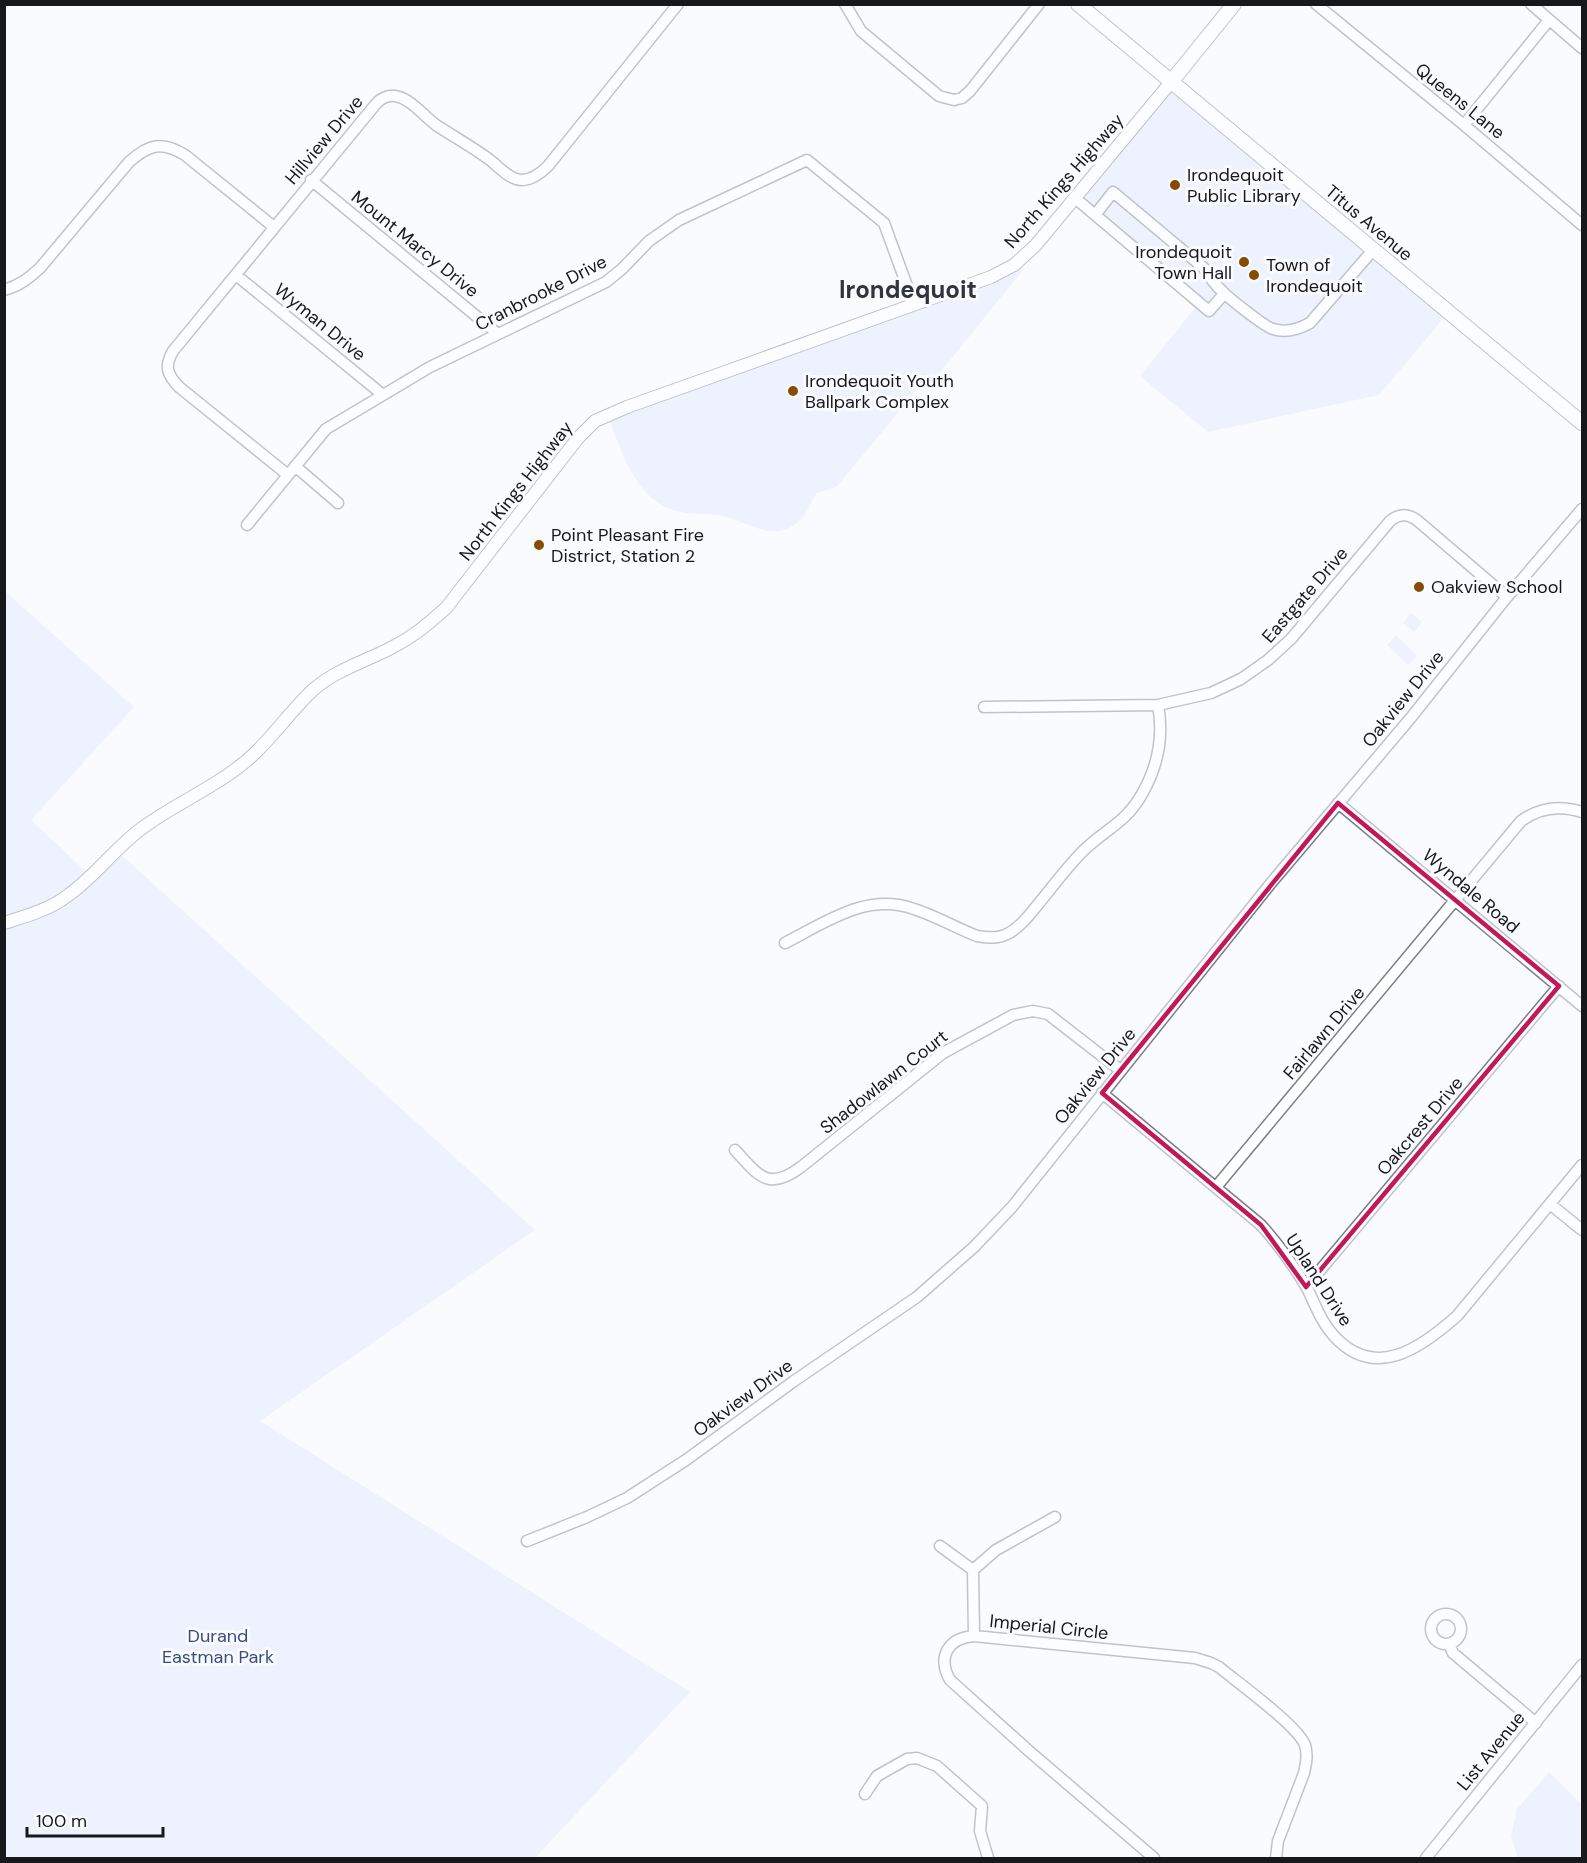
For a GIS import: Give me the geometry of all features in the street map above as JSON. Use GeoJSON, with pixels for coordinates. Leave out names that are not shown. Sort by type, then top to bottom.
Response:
{"type":"FeatureCollection","features":[{"type":"Feature","properties":{"kind":"main road","name":"Titus Avenue"},"geometry":{"type":"LineString","coordinates":[[1078,4],[1582,423]]}},
{"type":"Feature","properties":{"kind":"main road"},"geometry":{"type":"LineString","coordinates":[[1171,82],[1234,4]]}},
{"type":"Feature","properties":{"kind":"street","name":"Hillview Drive"},"geometry":{"type":"LineString","coordinates":[[338,503],[179,387],[167,370],[168,360],[173,351],[311,180],[384,97],[403,98],[436,125],[516,179],[532,178],[548,166],[678,4]]}},
{"type":"Feature","properties":{"kind":"street"},"geometry":{"type":"LineString","coordinates":[[845,4],[861,31],[939,96],[954,100],[962,98],[970,91],[1039,4]]}},
{"type":"Feature","properties":{"kind":"street","name":"Queens Lane"},"geometry":{"type":"LineString","coordinates":[[1316,4],[1582,225]]}},
{"type":"Feature","properties":{"kind":"street"},"geometry":{"type":"LineString","coordinates":[[1531,4],[1582,48]]}},
{"type":"Feature","properties":{"kind":"street"},"geometry":{"type":"LineString","coordinates":[[1464,125],[1549,20]]}},
{"type":"Feature","properties":{"kind":"street","name":"North Kings Highway"},"geometry":{"type":"LineString","coordinates":[[4,923],[44,910],[66,897],[115,850],[145,826],[224,778],[255,753],[315,689],[331,677],[420,632],[446,608],[578,438],[595,421],[670,391],[996,275],[1014,265],[1031,251],[1171,82]]}},
{"type":"Feature","properties":{"kind":"street"},"geometry":{"type":"LineString","coordinates":[[4,290],[14,288],[40,268],[124,168],[138,154],[156,146],[175,149],[196,163],[274,227]]}},
{"type":"Feature","properties":{"kind":"street","name":"Cranbrooke Drive"},"geometry":{"type":"LineString","coordinates":[[247,525],[326,429],[430,367],[606,282],[663,230],[679,220],[807,160],[884,223],[914,305]]}},
{"type":"Feature","properties":{"kind":"street","name":"Mount Marcy Drive"},"geometry":{"type":"LineString","coordinates":[[311,180],[498,334]]}},
{"type":"Feature","properties":{"kind":"street"},"geometry":{"type":"LineString","coordinates":[[1095,215],[1113,192],[1205,269],[1224,294],[1265,326],[1273,329],[1296,329],[1310,323],[1373,250]]}},
{"type":"Feature","properties":{"kind":"street"},"geometry":{"type":"LineString","coordinates":[[1075,198],[1209,311],[1224,294]]}},
{"type":"Feature","properties":{"kind":"street","name":"Wyman Drive"},"geometry":{"type":"LineString","coordinates":[[236,274],[382,395]]}},
{"type":"Feature","properties":{"kind":"street","name":"Oakview Drive"},"geometry":{"type":"LineString","coordinates":[[527,1540],[587,1517],[643,1490],[794,1381],[917,1297],[974,1248],[1006,1214],[1338,802],[1409,720],[1507,597],[1582,509]]}},
{"type":"Feature","properties":{"kind":"street","name":"Eastgate Drive"},"geometry":{"type":"LineString","coordinates":[[984,706],[1158,705],[1211,693],[1241,679],[1268,660],[1291,639],[1390,521],[1399,516],[1408,515],[1414,518],[1507,597]]}},
{"type":"Feature","properties":{"kind":"street"},"geometry":{"type":"LineString","coordinates":[[785,943],[849,910],[874,904],[912,908],[978,936],[988,938],[1008,934],[1026,919],[1084,850],[1125,818],[1133,808],[1148,783],[1158,756],[1161,727],[1158,705]]}},
{"type":"Feature","properties":{"kind":"street","name":"Wyndale Road"},"geometry":{"type":"LineString","coordinates":[[1338,802],[1582,1006]]}},
{"type":"Feature","properties":{"kind":"street","name":"Fairlawn Drive"},"geometry":{"type":"LineString","coordinates":[[1216,1187],[1514,829],[1528,816],[1548,808],[1561,807],[1582,812]]}},
{"type":"Feature","properties":{"kind":"street","name":"Oakcrest Drive"},"geometry":{"type":"LineString","coordinates":[[1306,1287],[1559,986]]}},
{"type":"Feature","properties":{"kind":"street","name":"Shadowlawn Court"},"geometry":{"type":"LineString","coordinates":[[735,1150],[762,1176],[777,1180],[786,1178],[942,1053],[1004,1018],[1023,1011],[1040,1011],[1048,1014],[1120,1070]]}},
{"type":"Feature","properties":{"kind":"street","name":"Upland Drive"},"geometry":{"type":"LineString","coordinates":[[1102,1093],[1216,1187],[1270,1235],[1306,1287],[1326,1326],[1344,1345],[1356,1353],[1369,1357],[1384,1359],[1397,1356],[1430,1339],[1457,1316],[1582,1165]]}},
{"type":"Feature","properties":{"kind":"street"},"geometry":{"type":"LineString","coordinates":[[1550,1204],[1582,1230]]}},
{"type":"Feature","properties":{"kind":"street"},"geometry":{"type":"LineString","coordinates":[[974,1636],[973,1570],[996,1550],[1055,1517]]}},
{"type":"Feature","properties":{"kind":"street"},"geometry":{"type":"LineString","coordinates":[[940,1546],[973,1570]]}},
{"type":"Feature","properties":{"kind":"street","name":"Imperial Circle"},"geometry":{"type":"LineString","coordinates":[[1154,1858],[950,1680],[944,1671],[943,1662],[950,1646],[957,1640],[974,1636],[1195,1658],[1219,1667],[1289,1725],[1305,1744],[1307,1762],[1278,1841],[1276,1858]]}},
{"type":"Feature","properties":{"kind":"street"},"geometry":{"type":"LineString","coordinates":[[1449,1644],[1453,1653],[1536,1723]]}},
{"type":"Feature","properties":{"kind":"street","name":"List Avenue"},"geometry":{"type":"LineString","coordinates":[[1425,1858],[1582,1665]]}},
{"type":"Feature","properties":{"kind":"street"},"geometry":{"type":"LineString","coordinates":[[865,1794],[877,1776],[901,1762],[912,1758],[930,1762],[982,1806],[980,1831],[988,1858]]}},
{"type":"Feature","properties":{"kind":"highlighted area"},"geometry":{"type":"Polygon","coordinates":[[[1338,803],[1559,986],[1306,1287],[1261,1225],[1102,1093],[1338,803]]]}},
{"type":"Feature","properties":{"kind":"green space"},"geometry":{"type":"Polygon","coordinates":[[[1171,82],[1448,313],[1379,395],[1208,432],[1140,376],[1199,303],[1074,199],[1171,82]]]}},
{"type":"Feature","properties":{"kind":"green space","name":"Irondequoit Youth Ballpark Complex"},"geometry":{"type":"Polygon","coordinates":[[[1017,263],[1023,270],[938,375],[930,374],[840,483],[836,487],[817,493],[803,517],[793,526],[783,530],[764,530],[723,516],[673,510],[648,495],[631,471],[608,416],[1017,263]]]}},
{"type":"Feature","properties":{"kind":"green space","name":"Durand Eastman Park"},"geometry":{"type":"Polygon","coordinates":[[[5,591],[134,707],[31,820],[92,877],[117,851],[535,1230],[260,1421],[690,1692],[535,1858],[5,1858],[5,591]]]}},
{"type":"Feature","properties":{"kind":"green space"},"geometry":{"type":"Polygon","coordinates":[[[1411,613],[1422,622],[1414,632],[1403,623],[1411,613]]]}},
{"type":"Feature","properties":{"kind":"green space"},"geometry":{"type":"Polygon","coordinates":[[[1396,635],[1417,656],[1408,665],[1387,645],[1396,635]]]}},
{"type":"Feature","properties":{"kind":"green space"},"geometry":{"type":"Polygon","coordinates":[[[1549,1772],[1582,1805],[1582,1858],[1518,1858],[1511,1837],[1517,1809],[1549,1772]]]}},
{"type":"Feature","properties":{"kind":"place","name":"Irondequoit Public Library"},"geometry":{"type":"Point","coordinates":[1175,185]}},
{"type":"Feature","properties":{"kind":"place","name":"Irondequoit Town Hall"},"geometry":{"type":"Point","coordinates":[1244,262]}},
{"type":"Feature","properties":{"kind":"place","name":"Town of Irondequoit"},"geometry":{"type":"Point","coordinates":[1254,275]}},
{"type":"Feature","properties":{"kind":"place","name":"Irondequoit Youth Ballpark Complex"},"geometry":{"type":"Point","coordinates":[793,391]}},
{"type":"Feature","properties":{"kind":"place","name":"Point Pleasant Fire District, Station 2"},"geometry":{"type":"Point","coordinates":[539,545]}},
{"type":"Feature","properties":{"kind":"place","name":"Oakview School"},"geometry":{"type":"Point","coordinates":[1419,587]}},
{"type":"Feature","properties":{"kind":"district","name":"Irondequoit"},"geometry":{"type":"Point","coordinates":[908,290]}}]}
